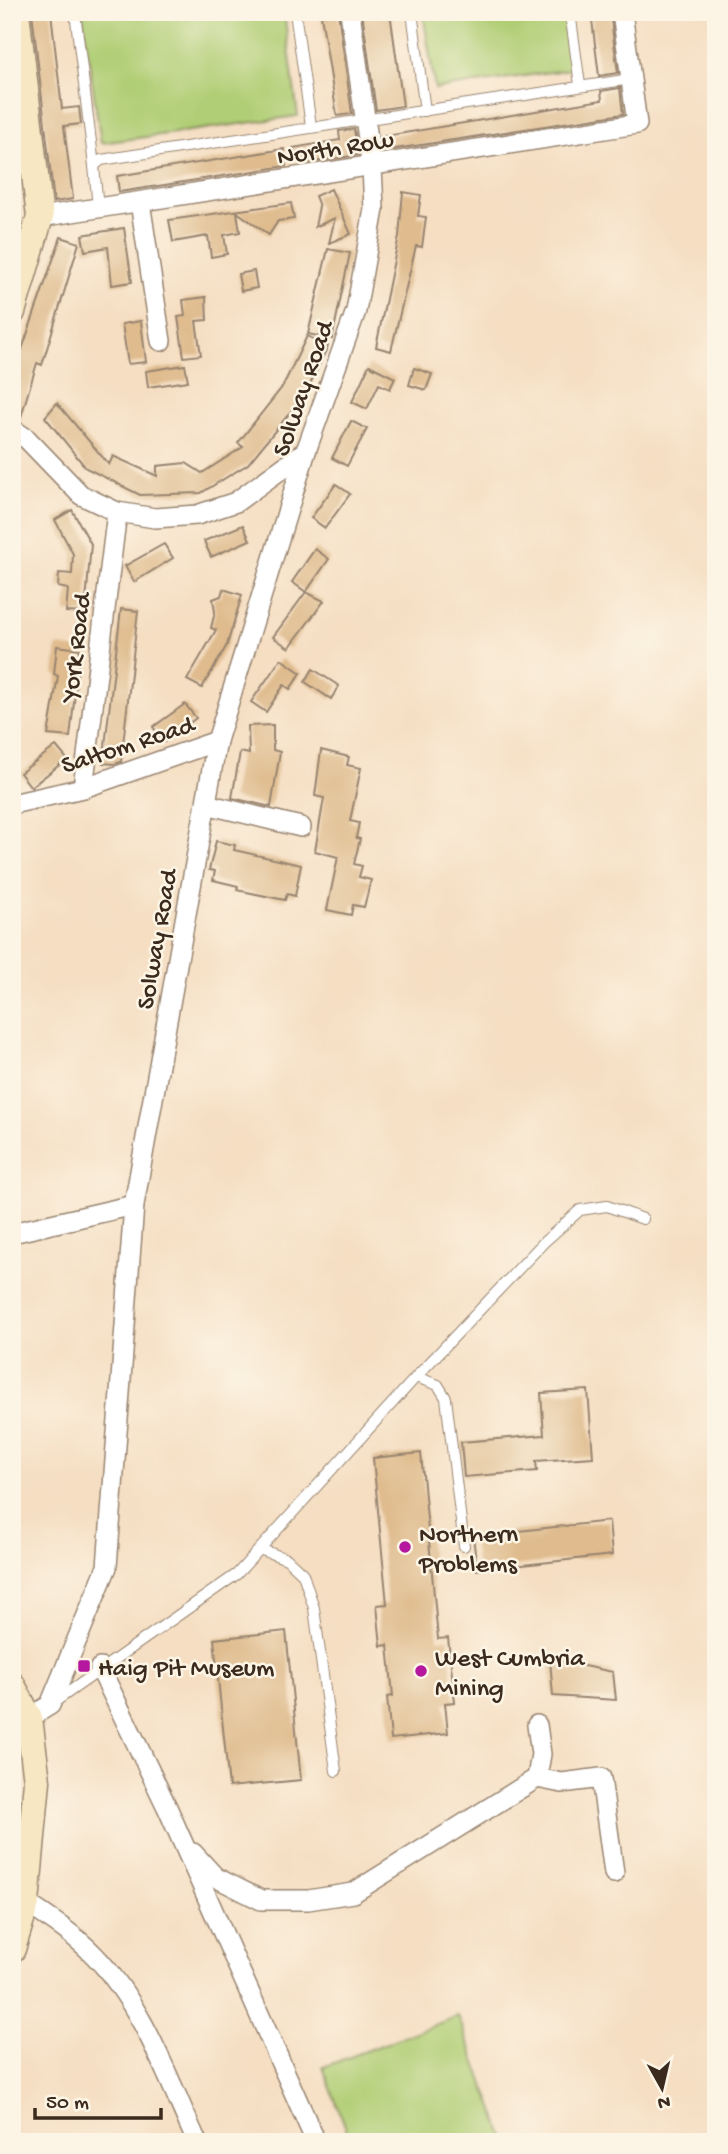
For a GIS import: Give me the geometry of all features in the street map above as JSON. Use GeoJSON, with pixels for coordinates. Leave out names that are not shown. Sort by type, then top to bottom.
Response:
{"type":"FeatureCollection","features":[{"type":"Feature","properties":{"kind":"street"},"geometry":{"type":"LineString","coordinates":[[12,312],[40,217],[16,12]]}},
{"type":"Feature","properties":{"kind":"street","name":"Solway Road"},"geometry":{"type":"LineString","coordinates":[[30,1714],[107,1567],[134,1205],[217,741],[306,451],[356,310],[374,209],[372,167],[350,12]]}},
{"type":"Feature","properties":{"kind":"street"},"geometry":{"type":"LineString","coordinates":[[622,12],[631,79]]}},
{"type":"Feature","properties":{"kind":"street","name":"North Row"},"geometry":{"type":"LineString","coordinates":[[40,217],[637,124],[631,79]]}},
{"type":"Feature","properties":{"kind":"street"},"geometry":{"type":"LineString","coordinates":[[140,202],[161,341]]}},
{"type":"Feature","properties":{"kind":"street"},"geometry":{"type":"LineString","coordinates":[[12,429],[27,439],[80,495],[117,512],[176,519],[216,510],[256,490],[306,451]]}},
{"type":"Feature","properties":{"kind":"street","name":"York Road"},"geometry":{"type":"LineString","coordinates":[[83,788],[117,512]]}},
{"type":"Feature","properties":{"kind":"street","name":"Saltom Road"},"geometry":{"type":"LineString","coordinates":[[12,804],[83,788],[217,741]]}},
{"type":"Feature","properties":{"kind":"street"},"geometry":{"type":"LineString","coordinates":[[206,804],[301,827]]}},
{"type":"Feature","properties":{"kind":"street"},"geometry":{"type":"LineString","coordinates":[[12,1233],[134,1205]]}},
{"type":"Feature","properties":{"kind":"street"},"geometry":{"type":"LineString","coordinates":[[100,1668],[183,1842],[316,2142]]}},
{"type":"Feature","properties":{"kind":"street"},"geometry":{"type":"LineString","coordinates":[[12,1685],[30,1714],[37,1781],[26,1903],[12,1949]]}},
{"type":"Feature","properties":{"kind":"street"},"geometry":{"type":"LineString","coordinates":[[537,1725],[541,1754],[537,1778]]}},
{"type":"Feature","properties":{"kind":"street"},"geometry":{"type":"LineString","coordinates":[[183,1842],[215,1877],[261,1900],[308,1900],[353,1893],[537,1778],[562,1783],[601,1778],[614,1874]]}},
{"type":"Feature","properties":{"kind":"street"},"geometry":{"type":"LineString","coordinates":[[26,1903],[62,1926],[95,1956],[117,1983],[141,2022],[197,2142]]}},
{"type":"Feature","properties":{"kind":"lane"},"geometry":{"type":"LineString","coordinates":[[75,12],[98,208]]}},
{"type":"Feature","properties":{"kind":"lane"},"geometry":{"type":"LineString","coordinates":[[295,12],[311,126]]}},
{"type":"Feature","properties":{"kind":"lane"},"geometry":{"type":"LineString","coordinates":[[412,12],[425,111]]}},
{"type":"Feature","properties":{"kind":"lane"},"geometry":{"type":"LineString","coordinates":[[570,12],[580,85]]}},
{"type":"Feature","properties":{"kind":"lane"},"geometry":{"type":"LineString","coordinates":[[94,166],[101,160],[631,79]]}},
{"type":"Feature","properties":{"kind":"lane"},"geometry":{"type":"LineString","coordinates":[[30,1714],[237,1574],[262,1550],[416,1377],[544,1242],[580,1210],[607,1206],[643,1219]]}},
{"type":"Feature","properties":{"kind":"lane"},"geometry":{"type":"LineString","coordinates":[[416,1377],[438,1385],[446,1398],[464,1546]]}},
{"type":"Feature","properties":{"kind":"lane"},"geometry":{"type":"LineString","coordinates":[[262,1550],[287,1559],[303,1574],[314,1608],[336,1771]]}},
{"type":"Feature","properties":{"kind":"green space"},"geometry":{"type":"Polygon","coordinates":[[[82,12],[284,12],[298,116],[101,143],[82,12]]]}},
{"type":"Feature","properties":{"kind":"green space"},"geometry":{"type":"Polygon","coordinates":[[[423,12],[564,12],[572,69],[435,89],[423,12]]]}},
{"type":"Feature","properties":{"kind":"green space"},"geometry":{"type":"Polygon","coordinates":[[[458,2016],[506,2142],[351,2142],[323,2067],[458,2016]]]}},
{"type":"Feature","properties":{"kind":"building"},"geometry":{"type":"Polygon","coordinates":[[[32,12],[51,12],[62,109],[79,107],[81,124],[64,126],[73,199],[54,202],[32,12]]]}},
{"type":"Feature","properties":{"kind":"building"},"geometry":{"type":"Polygon","coordinates":[[[338,12],[352,114],[337,116],[321,15],[338,12]]]}},
{"type":"Feature","properties":{"kind":"building"},"geometry":{"type":"Polygon","coordinates":[[[362,12],[390,12],[403,106],[376,110],[362,12]]]}},
{"type":"Feature","properties":{"kind":"building"},"geometry":{"type":"Polygon","coordinates":[[[591,12],[610,12],[618,73],[599,76],[591,12]]]}},
{"type":"Feature","properties":{"kind":"building"},"geometry":{"type":"Polygon","coordinates":[[[620,88],[623,114],[382,151],[380,137],[602,100],[601,91],[620,88]]]}},
{"type":"Feature","properties":{"kind":"building"},"geometry":{"type":"Polygon","coordinates":[[[354,129],[358,155],[301,164],[293,148],[340,140],[339,131],[354,129]]]}},
{"type":"Feature","properties":{"kind":"building"},"geometry":{"type":"Polygon","coordinates":[[[284,149],[286,166],[119,192],[117,176],[284,149]]]}},
{"type":"Feature","properties":{"kind":"building"},"geometry":{"type":"Polygon","coordinates":[[[331,189],[351,234],[329,243],[335,218],[315,227],[319,206],[315,196],[331,189]]]}},
{"type":"Feature","properties":{"kind":"building"},"geometry":{"type":"Polygon","coordinates":[[[403,192],[421,195],[418,216],[426,217],[422,247],[416,246],[391,351],[376,347],[399,236],[403,192]]]}},
{"type":"Feature","properties":{"kind":"building"},"geometry":{"type":"Polygon","coordinates":[[[291,203],[294,219],[278,221],[269,235],[237,212],[240,232],[224,235],[227,254],[211,257],[208,236],[173,242],[169,220],[291,203]]]}},
{"type":"Feature","properties":{"kind":"building"},"geometry":{"type":"Polygon","coordinates":[[[124,228],[132,282],[112,285],[108,247],[85,251],[82,235],[124,228]]]}},
{"type":"Feature","properties":{"kind":"building"},"geometry":{"type":"Polygon","coordinates":[[[61,237],[79,243],[42,365],[37,363],[20,420],[12,417],[12,378],[61,237]]]}},
{"type":"Feature","properties":{"kind":"building"},"geometry":{"type":"Polygon","coordinates":[[[328,249],[350,253],[332,339],[308,334],[328,249]]]}},
{"type":"Feature","properties":{"kind":"building"},"geometry":{"type":"Polygon","coordinates":[[[254,271],[257,288],[241,291],[238,274],[254,271]]]}},
{"type":"Feature","properties":{"kind":"building"},"geometry":{"type":"Polygon","coordinates":[[[206,297],[207,320],[196,321],[201,355],[184,357],[178,317],[185,316],[183,300],[206,297]]]}},
{"type":"Feature","properties":{"kind":"building"},"geometry":{"type":"Polygon","coordinates":[[[141,321],[146,362],[128,364],[122,324],[141,321]]]}},
{"type":"Feature","properties":{"kind":"building"},"geometry":{"type":"Polygon","coordinates":[[[307,336],[328,346],[306,393],[248,464],[201,493],[140,495],[86,468],[45,417],[57,403],[109,465],[113,456],[157,476],[157,466],[186,463],[202,473],[243,447],[238,443],[283,386],[307,336]]]}},
{"type":"Feature","properties":{"kind":"building"},"geometry":{"type":"Polygon","coordinates":[[[185,365],[188,381],[148,387],[146,371],[185,365]]]}},
{"type":"Feature","properties":{"kind":"building"},"geometry":{"type":"Polygon","coordinates":[[[369,365],[395,378],[390,389],[379,384],[367,409],[352,402],[369,365]]]}},
{"type":"Feature","properties":{"kind":"building"},"geometry":{"type":"Polygon","coordinates":[[[414,368],[432,374],[426,390],[409,385],[414,368]]]}},
{"type":"Feature","properties":{"kind":"building"},"geometry":{"type":"Polygon","coordinates":[[[351,421],[367,429],[347,466],[332,458],[351,421]]]}},
{"type":"Feature","properties":{"kind":"building"},"geometry":{"type":"Polygon","coordinates":[[[336,484],[350,494],[325,528],[311,518],[336,484]]]}},
{"type":"Feature","properties":{"kind":"building"},"geometry":{"type":"Polygon","coordinates":[[[72,510],[91,544],[85,613],[66,612],[68,589],[58,587],[59,573],[72,574],[73,554],[55,520],[72,510]]]}},
{"type":"Feature","properties":{"kind":"building"},"geometry":{"type":"Polygon","coordinates":[[[243,525],[250,540],[211,557],[204,541],[243,525]]]}},
{"type":"Feature","properties":{"kind":"building"},"geometry":{"type":"Polygon","coordinates":[[[164,544],[173,558],[134,582],[125,566],[164,544]]]}},
{"type":"Feature","properties":{"kind":"building"},"geometry":{"type":"Polygon","coordinates":[[[315,549],[329,559],[306,592],[292,582],[315,549]]]}},
{"type":"Feature","properties":{"kind":"building"},"geometry":{"type":"Polygon","coordinates":[[[223,589],[242,595],[227,645],[202,688],[187,680],[216,630],[211,628],[215,612],[213,599],[221,596],[223,589]]]}},
{"type":"Feature","properties":{"kind":"building"},"geometry":{"type":"Polygon","coordinates":[[[306,592],[324,601],[289,648],[273,637],[306,592]]]}},
{"type":"Feature","properties":{"kind":"building"},"geometry":{"type":"Polygon","coordinates":[[[121,609],[138,611],[121,762],[114,764],[103,763],[121,609]]]}},
{"type":"Feature","properties":{"kind":"building"},"geometry":{"type":"Polygon","coordinates":[[[57,646],[80,649],[70,737],[48,735],[58,676],[54,674],[57,646]]]}},
{"type":"Feature","properties":{"kind":"building"},"geometry":{"type":"Polygon","coordinates":[[[281,659],[301,673],[290,689],[284,685],[266,712],[251,702],[281,659]]]}},
{"type":"Feature","properties":{"kind":"building"},"geometry":{"type":"Polygon","coordinates":[[[313,669],[339,686],[331,699],[305,682],[313,669]]]}},
{"type":"Feature","properties":{"kind":"building"},"geometry":{"type":"Polygon","coordinates":[[[185,704],[196,718],[164,742],[153,727],[185,704]]]}},
{"type":"Feature","properties":{"kind":"building"},"geometry":{"type":"Polygon","coordinates":[[[273,725],[273,750],[280,752],[271,807],[232,798],[240,752],[249,754],[248,726],[273,725]]]}},
{"type":"Feature","properties":{"kind":"building"},"geometry":{"type":"Polygon","coordinates":[[[56,746],[67,759],[31,787],[20,773],[56,746]]]}},
{"type":"Feature","properties":{"kind":"building"},"geometry":{"type":"Polygon","coordinates":[[[321,750],[349,757],[347,765],[361,768],[350,821],[359,823],[356,838],[360,839],[354,864],[362,866],[359,877],[371,880],[364,907],[353,905],[351,915],[327,910],[338,857],[315,851],[324,798],[315,796],[321,750]]]}},
{"type":"Feature","properties":{"kind":"building"},"geometry":{"type":"Polygon","coordinates":[[[216,841],[235,845],[234,850],[301,865],[295,896],[287,894],[285,900],[237,890],[238,886],[213,880],[215,871],[209,870],[216,841]]]}},
{"type":"Feature","properties":{"kind":"building"},"geometry":{"type":"Polygon","coordinates":[[[588,1390],[593,1457],[536,1461],[537,1471],[464,1477],[461,1442],[544,1435],[541,1393],[588,1390]]]}},
{"type":"Feature","properties":{"kind":"building"},"geometry":{"type":"Polygon","coordinates":[[[421,1453],[438,1639],[448,1638],[455,1702],[445,1703],[448,1733],[391,1739],[387,1697],[393,1696],[388,1645],[381,1646],[377,1605],[387,1604],[373,1458],[421,1453]]]}},
{"type":"Feature","properties":{"kind":"building"},"geometry":{"type":"Polygon","coordinates":[[[609,1521],[612,1555],[477,1570],[473,1536],[609,1521]]]}},
{"type":"Feature","properties":{"kind":"building"},"geometry":{"type":"Polygon","coordinates":[[[286,1631],[301,1780],[229,1787],[214,1639],[286,1631]]]}},
{"type":"Feature","properties":{"kind":"building"},"geometry":{"type":"Polygon","coordinates":[[[550,1659],[613,1672],[616,1700],[553,1696],[550,1659]]]}},
{"type":"Feature","properties":{"kind":"place","name":"Northern Problems"},"geometry":{"type":"Point","coordinates":[405,1547]}},
{"type":"Feature","properties":{"kind":"place","name":"Haig Pit Museum"},"geometry":{"type":"Point","coordinates":[84,1666]}},
{"type":"Feature","properties":{"kind":"place","name":"West Cumbria Mining"},"geometry":{"type":"Point","coordinates":[421,1671]}}]}
